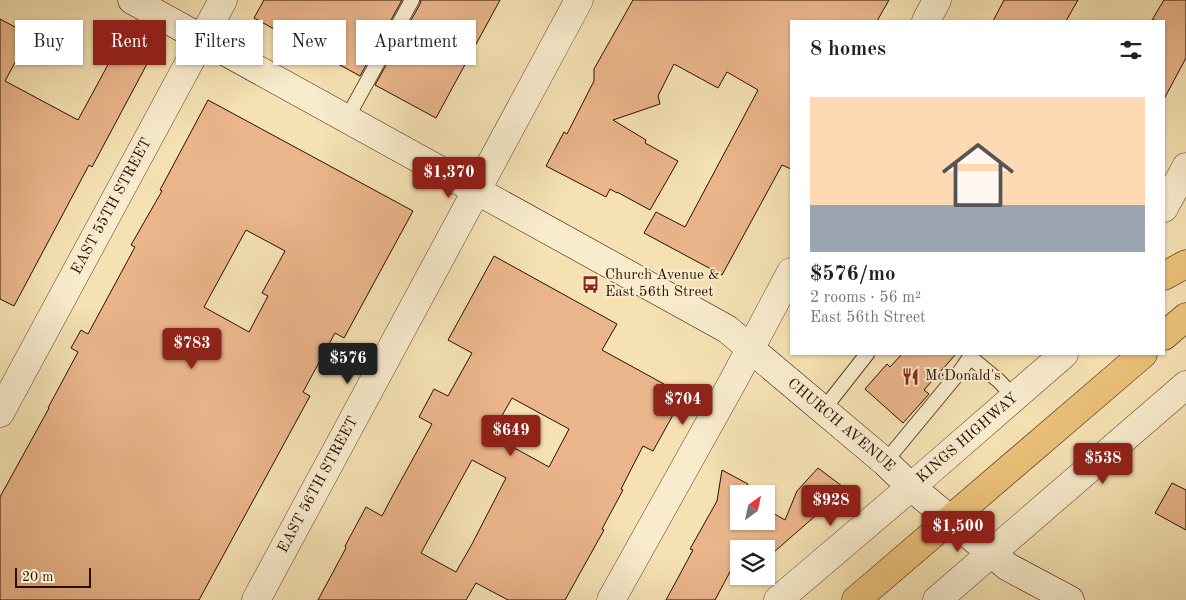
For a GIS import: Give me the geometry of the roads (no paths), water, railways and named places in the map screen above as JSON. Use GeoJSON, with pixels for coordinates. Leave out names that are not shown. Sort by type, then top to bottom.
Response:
{"type":"FeatureCollection","features":[{"type":"Feature","properties":{"kind":"main road"},"geometry":{"type":"LineString","coordinates":[[1165,275],[1186,264]]}},
{"type":"Feature","properties":{"kind":"main road"},"geometry":{"type":"LineString","coordinates":[[1165,335],[1186,317]]}},
{"type":"Feature","properties":{"kind":"main road"},"geometry":{"type":"LineString","coordinates":[[856,600],[1142,355]]}},
{"type":"Feature","properties":{"kind":"street","name":"CHURCH AVENUE"},"geometry":{"type":"LineString","coordinates":[[132,0],[176,24]]}},
{"type":"Feature","properties":{"kind":"street","name":"EAST 55TH STREET"},"geometry":{"type":"LineString","coordinates":[[212,20],[223,0]]}},
{"type":"Feature","properties":{"kind":"street","name":"EAST 56TH STREET"},"geometry":{"type":"LineString","coordinates":[[256,600],[579,0]]}},
{"type":"Feature","properties":{"kind":"street"},"geometry":{"type":"LineString","coordinates":[[927,20],[937,0]]}},
{"type":"Feature","properties":{"kind":"street","name":"EAST 55TH STREET"},"geometry":{"type":"LineString","coordinates":[[0,414],[187,65]]}},
{"type":"Feature","properties":{"kind":"street","name":"CHURCH AVENUE"},"geometry":{"type":"LineString","coordinates":[[251,65],[727,329],[911,487],[1008,567],[1070,600]]}},
{"type":"Feature","properties":{"kind":"street"},"geometry":{"type":"LineString","coordinates":[[1165,206],[1186,167]]}},
{"type":"Feature","properties":{"kind":"street"},"geometry":{"type":"LineString","coordinates":[[1165,266],[1186,248]]}},
{"type":"Feature","properties":{"kind":"street"},"geometry":{"type":"LineString","coordinates":[[611,600],[751,349],[790,274]]}},
{"type":"Feature","properties":{"kind":"street","name":"KINGS HIGHWAY"},"geometry":{"type":"LineString","coordinates":[[778,600],[1063,355]]}},
{"type":"Feature","properties":{"kind":"street"},"geometry":{"type":"LineString","coordinates":[[937,600],[1186,385]]}},
{"type":"Feature","properties":{"kind":"lane"},"geometry":{"type":"LineString","coordinates":[[347,118],[412,0]]}},
{"type":"Feature","properties":{"kind":"lane"},"geometry":{"type":"LineString","coordinates":[[823,410],[866,355]]}},
{"type":"Feature","properties":{"kind":"lane"},"geometry":{"type":"LineString","coordinates":[[884,462],[961,370],[971,355],[1014,397]]}},
{"type":"Feature","properties":{"kind":"place","name":"Church Avenue & East 56th Street"},"geometry":{"type":"Point","coordinates":[591,284]}},
{"type":"Feature","properties":{"kind":"place","name":"McDonald's"},"geometry":{"type":"Point","coordinates":[911,376]}}]}
